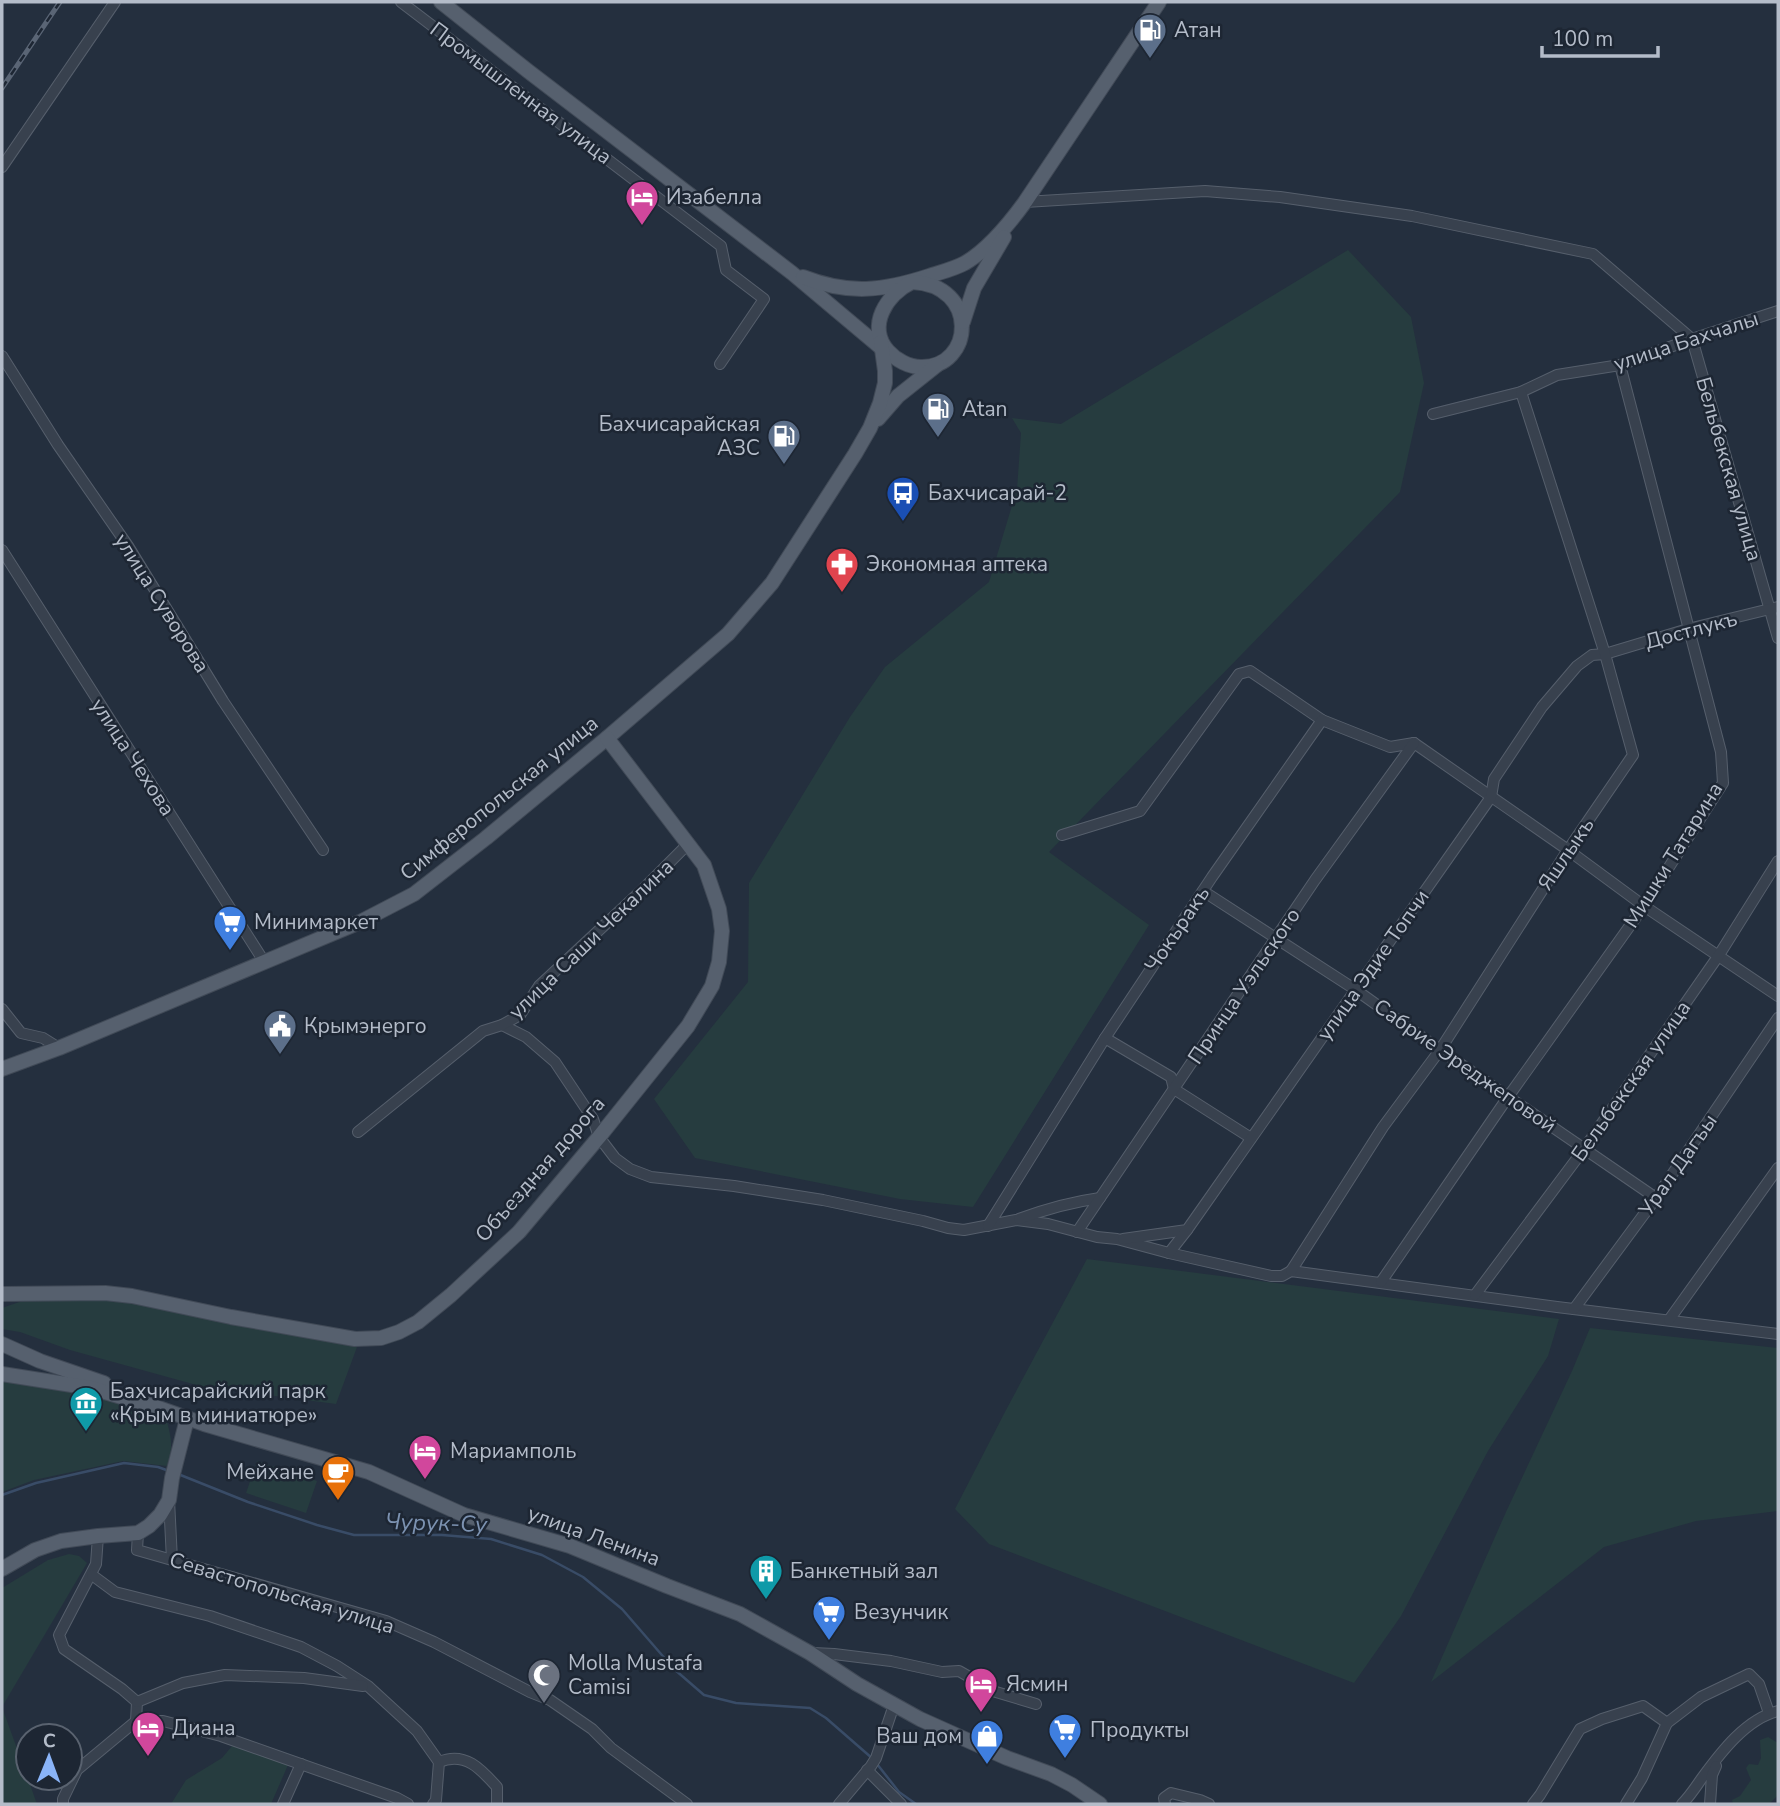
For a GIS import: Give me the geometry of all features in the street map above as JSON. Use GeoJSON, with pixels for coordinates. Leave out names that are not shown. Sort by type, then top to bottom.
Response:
{"type":"FeatureCollection","features":[{"type":"Feature","properties":{"kind":"main road"},"geometry":{"type":"LineString","coordinates":[[441,2],[792,273],[864,333],[906,364],[916,367],[937,365],[949,358],[953,352],[974,288],[1014,218],[1159,2]]}},
{"type":"Feature","properties":{"kind":"main road"},"geometry":{"type":"LineString","coordinates":[[885,348],[880,321],[892,295],[912,282],[964,263],[988,245],[1014,218]]}},
{"type":"Feature","properties":{"kind":"main road"},"geometry":{"type":"LineString","coordinates":[[792,273],[825,286],[854,290],[912,282],[934,286],[955,301],[961,314],[962,327]]}},
{"type":"Feature","properties":{"kind":"main road","name":"Симферопольская улица"},"geometry":{"type":"LineString","coordinates":[[2,1069],[59,1048],[360,922],[414,894],[486,838],[728,634],[772,583],[870,428],[884,390],[885,348]]}},
{"type":"Feature","properties":{"kind":"main road","name":"Симферопольская улица"},"geometry":{"type":"LineString","coordinates":[[870,428],[898,396],[937,365]]}},
{"type":"Feature","properties":{"kind":"main road","name":"Объездная дорога"},"geometry":{"type":"LineString","coordinates":[[2,1294],[106,1293],[132,1296],[355,1339],[381,1338],[399,1332],[418,1322],[452,1295],[519,1231],[688,1026],[712,986],[719,962],[722,932],[719,909],[704,864],[607,738]]}},
{"type":"Feature","properties":{"kind":"main road"},"geometry":{"type":"LineString","coordinates":[[2,1344],[40,1361],[128,1391],[156,1407]]}},
{"type":"Feature","properties":{"kind":"main road","name":"улица Ленина"},"geometry":{"type":"LineString","coordinates":[[2,1374],[91,1388],[156,1407],[187,1419],[369,1472],[464,1515],[570,1546],[740,1614],[920,1719],[1007,1758],[1051,1774],[1100,1804]]}},
{"type":"Feature","properties":{"kind":"main road"},"geometry":{"type":"LineString","coordinates":[[2,1569],[35,1550],[61,1541],[138,1532],[149,1526],[169,1500],[173,1472],[187,1419]]}},
{"type":"Feature","properties":{"kind":"street"},"geometry":{"type":"LineString","coordinates":[[2,167],[115,2]]}},
{"type":"Feature","properties":{"kind":"street","name":"Промышленная улица"},"geometry":{"type":"LineString","coordinates":[[401,2],[721,246],[726,270],[764,299],[720,364]]}},
{"type":"Feature","properties":{"kind":"street"},"geometry":{"type":"LineString","coordinates":[[1025,202],[1205,191],[1280,197],[1425,219],[1593,254],[1692,339]]}},
{"type":"Feature","properties":{"kind":"street","name":"улица Бахчалы"},"geometry":{"type":"LineString","coordinates":[[1433,414],[1521,392],[1557,374],[1620,365],[1692,339],[1778,313]]}},
{"type":"Feature","properties":{"kind":"street","name":"Бельбекская улица"},"geometry":{"type":"LineString","coordinates":[[1692,339],[1774,609],[1778,638]]}},
{"type":"Feature","properties":{"kind":"street","name":"улица Суворова"},"geometry":{"type":"LineString","coordinates":[[2,356],[58,445],[128,546],[223,701],[323,850]]}},
{"type":"Feature","properties":{"kind":"street","name":"Мишки Татарина"},"geometry":{"type":"LineString","coordinates":[[1381,1282],[1644,906],[1723,783],[1721,752],[1620,365]]}},
{"type":"Feature","properties":{"kind":"street","name":"Яшлыкъ"},"geometry":{"type":"LineString","coordinates":[[1291,1271],[1383,1126],[1440,1050],[1568,850],[1633,755],[1605,654],[1521,392]]}},
{"type":"Feature","properties":{"kind":"street","name":"улица Чехова"},"geometry":{"type":"LineString","coordinates":[[2,550],[265,963]]}},
{"type":"Feature","properties":{"kind":"street","name":"Достлукъ"},"geometry":{"type":"LineString","coordinates":[[1605,654],[1688,629],[1774,609]]}},
{"type":"Feature","properties":{"kind":"street","name":"улица Эдие Топчи"},"geometry":{"type":"LineString","coordinates":[[1169,1253],[1491,797],[1494,779],[1542,707],[1577,666],[1592,655],[1605,654]]}},
{"type":"Feature","properties":{"kind":"street"},"geometry":{"type":"LineString","coordinates":[[1062,835],[1140,811],[1239,674],[1250,671],[1322,720],[1390,747],[1414,743],[1644,906],[1778,996]]}},
{"type":"Feature","properties":{"kind":"street","name":"Чокъракъ"},"geometry":{"type":"LineString","coordinates":[[988,1226],[1105,1038],[1322,720]]}},
{"type":"Feature","properties":{"kind":"street","name":"Принца Уэльского"},"geometry":{"type":"LineString","coordinates":[[1077,1232],[1322,870],[1414,743]]}},
{"type":"Feature","properties":{"kind":"street","name":"улица Саши Чекалина"},"geometry":{"type":"LineString","coordinates":[[358,1132],[483,1031],[520,1015],[539,986],[689,844]]}},
{"type":"Feature","properties":{"kind":"street","name":"Бельбекская улица"},"geometry":{"type":"LineString","coordinates":[[1475,1295],[1584,1149],[1719,955],[1778,861]]}},
{"type":"Feature","properties":{"kind":"street","name":"Сабрие Эреджеповой"},"geometry":{"type":"LineString","coordinates":[[1203,891],[1356,990],[1656,1198]]}},
{"type":"Feature","properties":{"kind":"street"},"geometry":{"type":"LineString","coordinates":[[2,1009],[21,1033],[43,1038],[59,1048]]}},
{"type":"Feature","properties":{"kind":"street"},"geometry":{"type":"LineString","coordinates":[[520,1015],[526,1037]]}},
{"type":"Feature","properties":{"kind":"street","name":"Урал Дагъы"},"geometry":{"type":"LineString","coordinates":[[1574,1309],[1656,1198],[1778,1018]]}},
{"type":"Feature","properties":{"kind":"street"},"geometry":{"type":"LineString","coordinates":[[502,1025],[526,1037],[555,1062],[593,1119],[599,1137],[615,1158],[630,1169],[651,1177],[734,1185],[823,1200],[964,1230],[1016,1220],[1064,1204],[1100,1198]]}},
{"type":"Feature","properties":{"kind":"street"},"geometry":{"type":"LineString","coordinates":[[1105,1038],[1171,1077],[1174,1089],[1251,1138]]}},
{"type":"Feature","properties":{"kind":"street"},"geometry":{"type":"LineString","coordinates":[[1669,1320],[1778,1168]]}},
{"type":"Feature","properties":{"kind":"street"},"geometry":{"type":"LineString","coordinates":[[1016,1220],[1117,1239],[1270,1276],[1282,1276],[1291,1271],[1778,1334]]}},
{"type":"Feature","properties":{"kind":"street"},"geometry":{"type":"LineString","coordinates":[[1117,1239],[1187,1230]]}},
{"type":"Feature","properties":{"kind":"street"},"geometry":{"type":"LineString","coordinates":[[169,1500],[172,1560]]}},
{"type":"Feature","properties":{"kind":"street","name":"Севастопольская улица"},"geometry":{"type":"LineString","coordinates":[[138,1532],[137,1550],[386,1621],[434,1642],[550,1700],[592,1729],[611,1748],[687,1804]]}},
{"type":"Feature","properties":{"kind":"street"},"geometry":{"type":"LineString","coordinates":[[98,1536],[96,1564],[92,1575],[59,1635],[64,1649],[137,1702]]}},
{"type":"Feature","properties":{"kind":"street"},"geometry":{"type":"LineString","coordinates":[[92,1575],[115,1592],[210,1616],[301,1647],[368,1686],[417,1731],[439,1762],[436,1800],[433,1804]]}},
{"type":"Feature","properties":{"kind":"street"},"geometry":{"type":"LineString","coordinates":[[810,1653],[891,1661],[942,1672],[959,1671],[996,1692],[1036,1704]]}},
{"type":"Feature","properties":{"kind":"street"},"geometry":{"type":"LineString","coordinates":[[1626,1804],[1642,1778],[1667,1723],[1701,1697],[1749,1674],[1759,1684],[1774,1712],[1745,1729],[1726,1747],[1682,1804]]}},
{"type":"Feature","properties":{"kind":"street"},"geometry":{"type":"LineString","coordinates":[[137,1702],[183,1683],[225,1675],[304,1678],[368,1686]]}},
{"type":"Feature","properties":{"kind":"street"},"geometry":{"type":"LineString","coordinates":[[136,1721],[137,1702]]}},
{"type":"Feature","properties":{"kind":"street"},"geometry":{"type":"LineString","coordinates":[[839,1804],[871,1765],[894,1705]]}},
{"type":"Feature","properties":{"kind":"street"},"geometry":{"type":"LineString","coordinates":[[1533,1804],[1580,1729],[1643,1706],[1667,1723]]}},
{"type":"Feature","properties":{"kind":"street"},"geometry":{"type":"LineString","coordinates":[[63,1804],[77,1770],[136,1721],[163,1721],[221,1736],[408,1804]]}},
{"type":"Feature","properties":{"kind":"street"},"geometry":{"type":"LineString","coordinates":[[1710,1804],[1712,1775],[1726,1747]]}},
{"type":"Feature","properties":{"kind":"street"},"geometry":{"type":"LineString","coordinates":[[439,1762],[450,1758],[466,1760],[483,1771],[497,1787],[496,1804]]}},
{"type":"Feature","properties":{"kind":"street"},"geometry":{"type":"LineString","coordinates":[[283,1804],[300,1764]]}},
{"type":"Feature","properties":{"kind":"street"},"geometry":{"type":"LineString","coordinates":[[871,1765],[901,1804]]}},
{"type":"Feature","properties":{"kind":"street"},"geometry":{"type":"LineString","coordinates":[[1165,1804],[1164,1798],[1171,1793],[1209,1804]]}},
{"type":"Feature","properties":{"kind":"green space"},"geometry":{"type":"Polygon","coordinates":[[[1348,250],[1411,317],[1424,383],[1400,492],[1049,852],[1149,925],[973,1207],[900,1199],[695,1158],[654,1099],[748,982],[749,883],[850,717],[885,667],[989,582],[1017,489],[1021,433],[1012,418],[1061,424],[1348,250]]]}},
{"type":"Feature","properties":{"kind":"green space"},"geometry":{"type":"Polygon","coordinates":[[[1087,1259],[1559,1319],[1548,1356],[1488,1451],[1401,1616],[1354,1683],[989,1544],[955,1509],[1087,1259]]]}},
{"type":"Feature","properties":{"kind":"green space"},"geometry":{"type":"Polygon","coordinates":[[[31,1298],[110,1298],[357,1347],[336,1404],[200,1386],[2,1329],[2,1308],[31,1298]]]}},
{"type":"Feature","properties":{"kind":"green space"},"geometry":{"type":"Polygon","coordinates":[[[1590,1328],[1778,1348],[1778,1511],[1696,1521],[1604,1547],[1431,1682],[1506,1512],[1590,1328]]]}},
{"type":"Feature","properties":{"kind":"green space","name":"Бахчисарайский парк «Крым в миниатюре»"},"geometry":{"type":"Polygon","coordinates":[[[2,1379],[87,1393],[149,1412],[167,1422],[171,1444],[167,1466],[123,1461],[34,1480],[2,1492],[2,1379]]]}},
{"type":"Feature","properties":{"kind":"green space"},"geometry":{"type":"Polygon","coordinates":[[[257,1461],[317,1481],[306,1513],[246,1493],[257,1461]]]}},
{"type":"Feature","properties":{"kind":"green space"},"geometry":{"type":"Polygon","coordinates":[[[69,1554],[79,1556],[87,1563],[2,1707],[2,1588],[48,1560],[69,1554]]]}},
{"type":"Feature","properties":{"kind":"green space"},"geometry":{"type":"Polygon","coordinates":[[[2,1707],[14,1740],[14,1792],[33,1792],[37,1804],[2,1804],[2,1707]]]}},
{"type":"Feature","properties":{"kind":"green space"},"geometry":{"type":"Polygon","coordinates":[[[1768,1737],[1778,1743],[1778,1795],[1769,1804],[1733,1804],[1732,1800],[1740,1796],[1751,1780],[1746,1768],[1749,1764],[1758,1765],[1761,1758],[1760,1740],[1768,1737]]]}},
{"type":"Feature","properties":{"kind":"green space"},"geometry":{"type":"Polygon","coordinates":[[[232,1746],[288,1765],[271,1804],[171,1804],[186,1780],[222,1758],[232,1746]]]}},
{"type":"Feature","properties":{"kind":"waterway","name":"Чурук-Су"},"geometry":{"type":"LineString","coordinates":[[2,1495],[36,1483],[124,1463],[169,1471]]}},
{"type":"Feature","properties":{"kind":"waterway","name":"Чурук-Су"},"geometry":{"type":"LineString","coordinates":[[178,1474],[248,1502],[354,1535],[442,1535],[491,1539],[542,1555],[583,1577],[622,1609],[674,1669],[704,1695],[736,1703],[810,1708],[826,1718],[873,1759]]}},
{"type":"Feature","properties":{"kind":"waterway","name":"Чурук-Су"},"geometry":{"type":"LineString","coordinates":[[877,1764],[899,1792],[916,1804]]}},
{"type":"Feature","properties":{"kind":"railway"},"geometry":{"type":"LineString","coordinates":[[2,88],[60,2]]}},
{"type":"Feature","properties":{"kind":"place","name":"Атан"},"geometry":{"type":"Point","coordinates":[1150,60]}},
{"type":"Feature","properties":{"kind":"place","name":"Изабелла"},"geometry":{"type":"Point","coordinates":[642,227]}},
{"type":"Feature","properties":{"kind":"place","name":"Atan"},"geometry":{"type":"Point","coordinates":[938,439]}},
{"type":"Feature","properties":{"kind":"place","name":"Бахчисарайская АЗС"},"geometry":{"type":"Point","coordinates":[784,466]}},
{"type":"Feature","properties":{"kind":"place","name":"Бахчисарай-2"},"geometry":{"type":"Point","coordinates":[903,523]}},
{"type":"Feature","properties":{"kind":"place","name":"Экономная аптека"},"geometry":{"type":"Point","coordinates":[842,594]}},
{"type":"Feature","properties":{"kind":"place","name":"Минимаркет"},"geometry":{"type":"Point","coordinates":[230,952]}},
{"type":"Feature","properties":{"kind":"place","name":"Крымэнерго"},"geometry":{"type":"Point","coordinates":[280,1056]}},
{"type":"Feature","properties":{"kind":"place","name":"Бахчисарайский парк «Крым в миниатюре»"},"geometry":{"type":"Point","coordinates":[86,1433]}},
{"type":"Feature","properties":{"kind":"place","name":"Мариамполь"},"geometry":{"type":"Point","coordinates":[425,1481]}},
{"type":"Feature","properties":{"kind":"place","name":"Мейхане"},"geometry":{"type":"Point","coordinates":[338,1502]}},
{"type":"Feature","properties":{"kind":"place","name":"Банкетный зал"},"geometry":{"type":"Point","coordinates":[766,1601]}},
{"type":"Feature","properties":{"kind":"place","name":"Везунчик"},"geometry":{"type":"Point","coordinates":[829,1642]}},
{"type":"Feature","properties":{"kind":"place","name":"Molla Mustafa Camisi"},"geometry":{"type":"Point","coordinates":[544,1705]}},
{"type":"Feature","properties":{"kind":"place","name":"Ясмин"},"geometry":{"type":"Point","coordinates":[981,1714]}},
{"type":"Feature","properties":{"kind":"place","name":"Диана"},"geometry":{"type":"Point","coordinates":[148,1758]}},
{"type":"Feature","properties":{"kind":"place","name":"Продукты"},"geometry":{"type":"Point","coordinates":[1065,1760]}},
{"type":"Feature","properties":{"kind":"place","name":"Ваш дом"},"geometry":{"type":"Point","coordinates":[987,1766]}}]}
